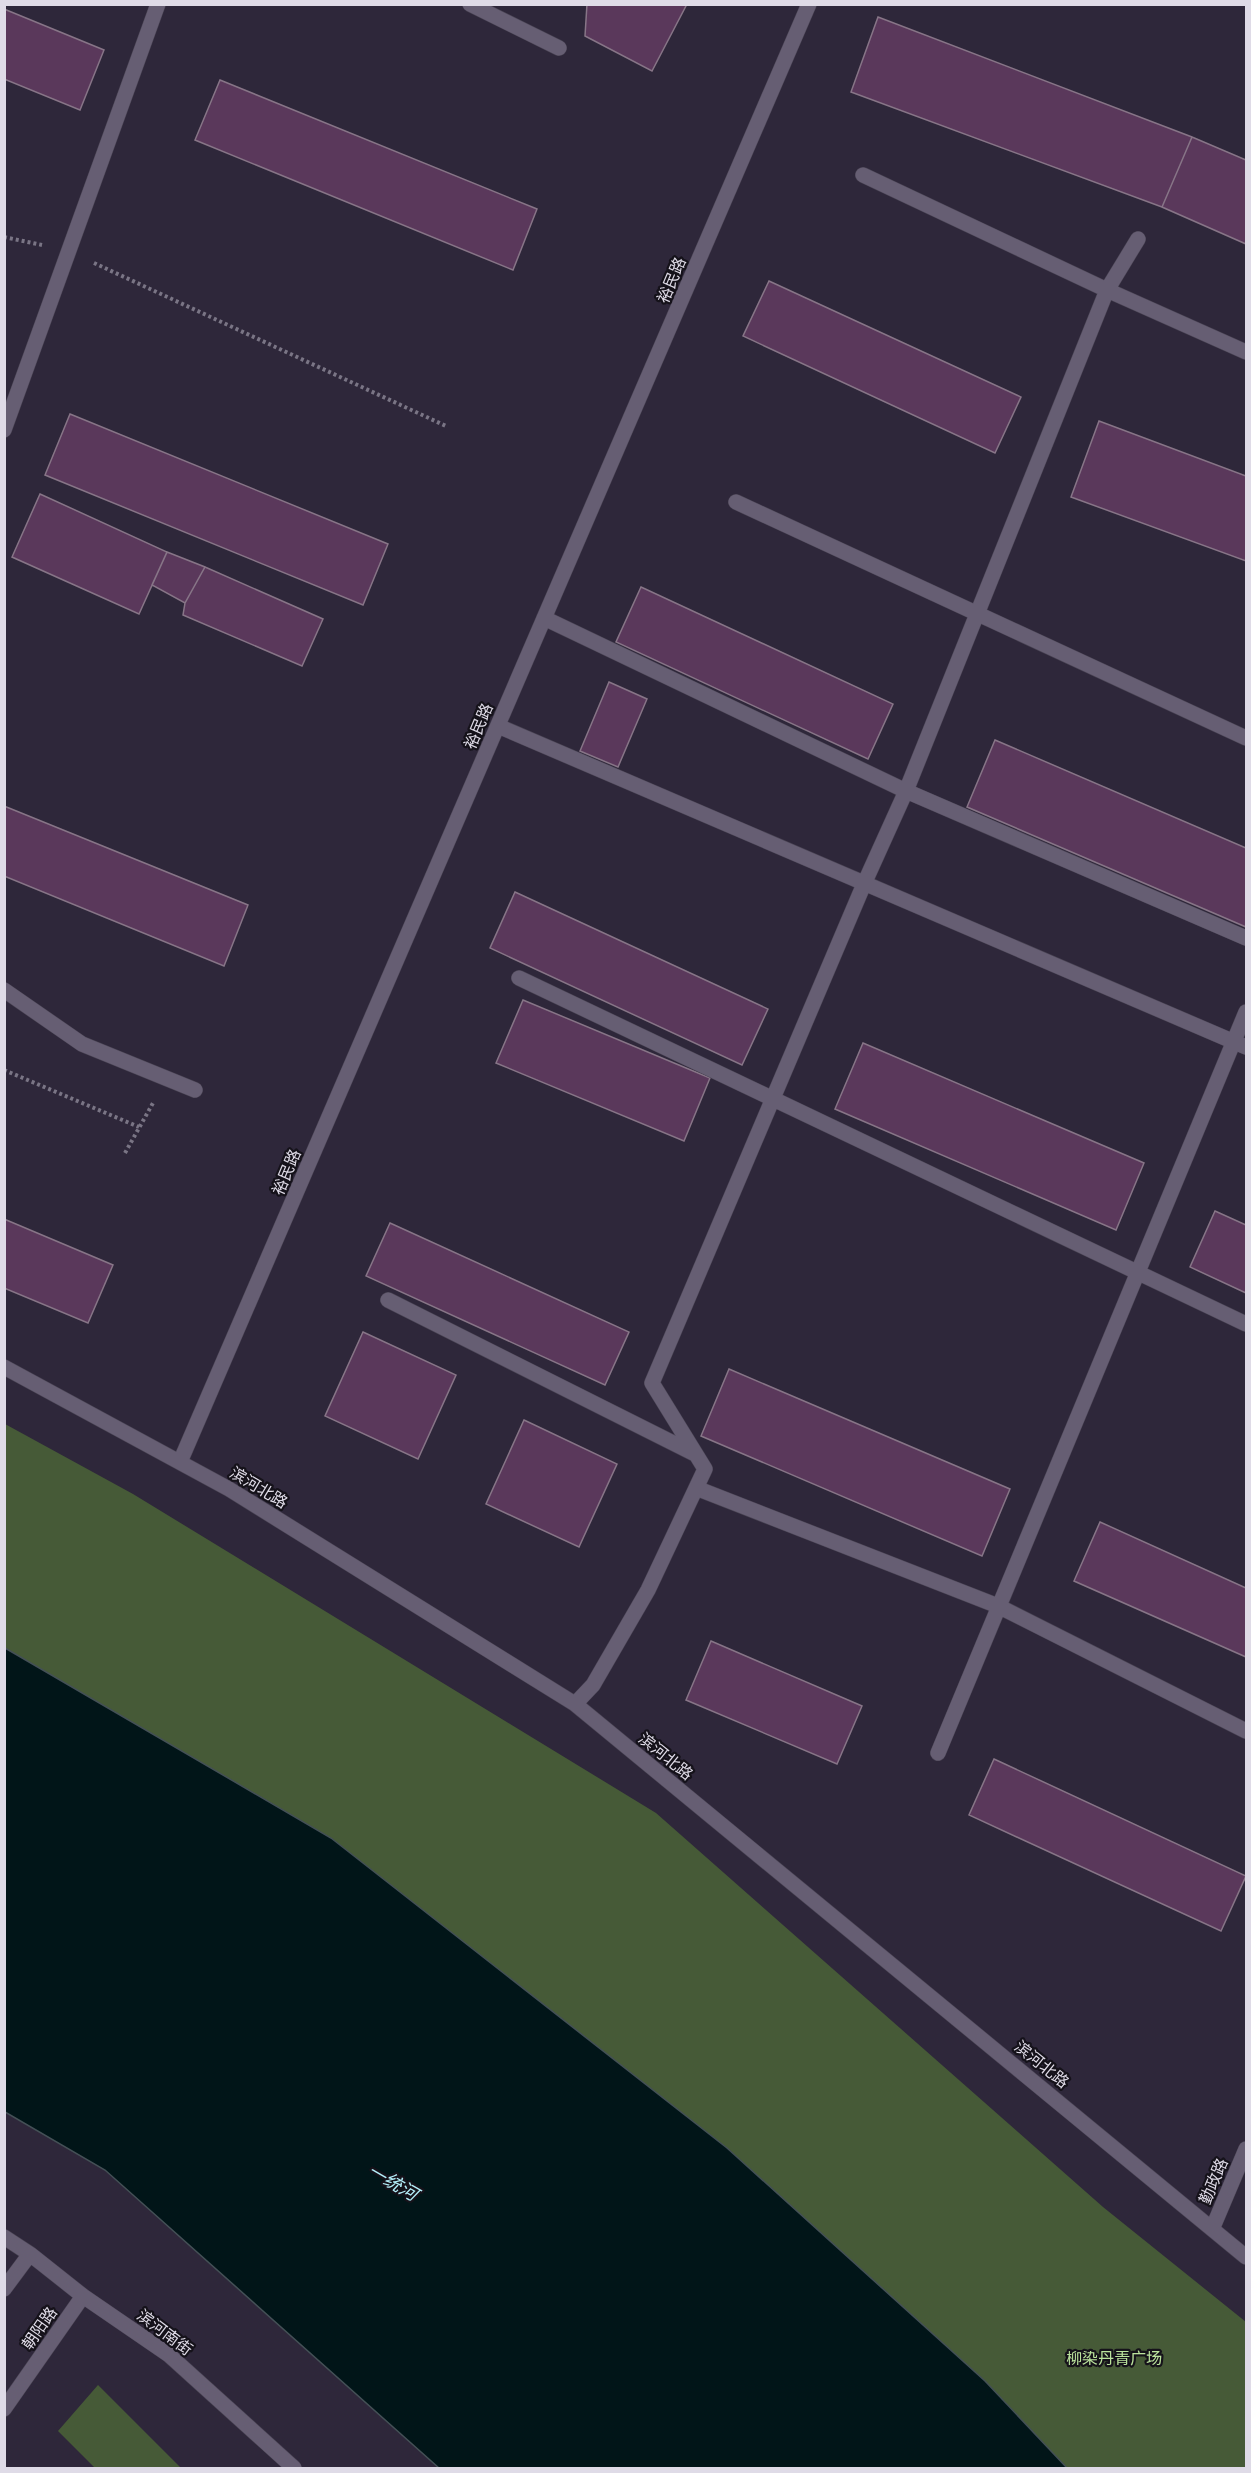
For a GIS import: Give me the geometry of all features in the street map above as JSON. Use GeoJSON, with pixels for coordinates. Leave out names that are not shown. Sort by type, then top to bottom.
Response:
{"type":"FeatureCollection","features":[{"type":"Feature","properties":{"kind":"street"},"geometry":{"type":"LineString","coordinates":[[4,430],[158,4]]}},
{"type":"Feature","properties":{"kind":"street"},"geometry":{"type":"LineString","coordinates":[[470,4],[559,48]]}},
{"type":"Feature","properties":{"kind":"street","name":"裕民路"},"geometry":{"type":"LineString","coordinates":[[180,1462],[809,4]]}},
{"type":"Feature","properties":{"kind":"street"},"geometry":{"type":"LineString","coordinates":[[863,175],[1107,290],[1246,352]]}},
{"type":"Feature","properties":{"kind":"street"},"geometry":{"type":"LineString","coordinates":[[575,1704],[592,1685],[648,1590],[705,1469],[652,1383],[864,884],[906,791],[1107,290],[1138,240]]}},
{"type":"Feature","properties":{"kind":"street"},"geometry":{"type":"LineString","coordinates":[[736,502],[1246,738]]}},
{"type":"Feature","properties":{"kind":"street"},"geometry":{"type":"LineString","coordinates":[[544,618],[906,791],[1246,938]]}},
{"type":"Feature","properties":{"kind":"street"},"geometry":{"type":"LineString","coordinates":[[498,726],[1240,1044]]}},
{"type":"Feature","properties":{"kind":"street"},"geometry":{"type":"LineString","coordinates":[[519,978],[1246,1324]]}},
{"type":"Feature","properties":{"kind":"street"},"geometry":{"type":"LineString","coordinates":[[4,990],[82,1044],[195,1090]]}},
{"type":"Feature","properties":{"kind":"street"},"geometry":{"type":"LineString","coordinates":[[938,1753],[1137,1272],[1240,1044],[1246,1012]]}},
{"type":"Feature","properties":{"kind":"street"},"geometry":{"type":"LineString","coordinates":[[388,1300],[695,1454]]}},
{"type":"Feature","properties":{"kind":"street","name":"滨河北路"},"geometry":{"type":"LineString","coordinates":[[4,1367],[229,1489],[575,1704],[1213,2227],[1246,2257]]}},
{"type":"Feature","properties":{"kind":"street"},"geometry":{"type":"LineString","coordinates":[[696,1488],[998,1606],[1246,1731]]}},
{"type":"Feature","properties":{"kind":"street","name":"勤政路"},"geometry":{"type":"LineString","coordinates":[[1213,2227],[1246,2149]]}},
{"type":"Feature","properties":{"kind":"street","name":"滨河南街"},"geometry":{"type":"LineString","coordinates":[[4,2237],[30,2254],[83,2296],[169,2355],[294,2469]]}},
{"type":"Feature","properties":{"kind":"street"},"geometry":{"type":"LineString","coordinates":[[4,2289],[30,2254]]}},
{"type":"Feature","properties":{"kind":"street","name":"朝阳路"},"geometry":{"type":"LineString","coordinates":[[4,2409],[83,2296]]}},
{"type":"Feature","properties":{"kind":"path"},"geometry":{"type":"LineString","coordinates":[[4,237],[69,252],[446,426]]}},
{"type":"Feature","properties":{"kind":"path"},"geometry":{"type":"LineString","coordinates":[[4,1070],[140,1127]]}},
{"type":"Feature","properties":{"kind":"path"},"geometry":{"type":"LineString","coordinates":[[125,1153],[167,1078]]}},
{"type":"Feature","properties":{"kind":"green space","name":"柳染丹青广场"},"geometry":{"type":"Polygon","coordinates":[[[5,1424],[133,1494],[656,1813],[1103,2207],[1246,2322],[1246,2468],[1067,2468],[985,2381],[727,2148],[331,1838],[5,1648],[5,1424]]]}},
{"type":"Feature","properties":{"kind":"green space"},"geometry":{"type":"Polygon","coordinates":[[[98,2385],[181,2468],[95,2468],[58,2431],[98,2385]]]}},
{"type":"Feature","properties":{"kind":"water","name":"一统河"},"geometry":{"type":"Polygon","coordinates":[[[5,1648],[331,1838],[727,2148],[985,2381],[1067,2468],[439,2468],[105,2170],[5,2112],[5,1648]]]}},
{"type":"Feature","properties":{"kind":"building"},"geometry":{"type":"Polygon","coordinates":[[[587,4],[687,4],[652,71],[585,36],[587,4]]]}},
{"type":"Feature","properties":{"kind":"building"},"geometry":{"type":"Polygon","coordinates":[[[4,9],[104,50],[80,110],[4,79],[4,9]]]}},
{"type":"Feature","properties":{"kind":"building"},"geometry":{"type":"Polygon","coordinates":[[[878,17],[1192,137],[1162,207],[851,92],[878,17]]]}},
{"type":"Feature","properties":{"kind":"building"},"geometry":{"type":"Polygon","coordinates":[[[220,80],[537,209],[513,270],[195,140],[220,80]]]}},
{"type":"Feature","properties":{"kind":"building"},"geometry":{"type":"Polygon","coordinates":[[[1192,137],[1246,160],[1246,244],[1162,207],[1192,137]]]}},
{"type":"Feature","properties":{"kind":"building"},"geometry":{"type":"Polygon","coordinates":[[[769,281],[1021,397],[995,453],[743,336],[769,281]]]}},
{"type":"Feature","properties":{"kind":"building"},"geometry":{"type":"Polygon","coordinates":[[[70,414],[388,544],[363,605],[45,475],[70,414]]]}},
{"type":"Feature","properties":{"kind":"building"},"geometry":{"type":"Polygon","coordinates":[[[1099,421],[1246,476],[1246,561],[1071,497],[1099,421]]]}},
{"type":"Feature","properties":{"kind":"building"},"geometry":{"type":"Polygon","coordinates":[[[40,494],[167,552],[139,614],[12,557],[40,494]]]}},
{"type":"Feature","properties":{"kind":"building"},"geometry":{"type":"Polygon","coordinates":[[[167,552],[205,567],[185,603],[152,585],[167,552]]]}},
{"type":"Feature","properties":{"kind":"building"},"geometry":{"type":"Polygon","coordinates":[[[205,567],[323,619],[302,666],[183,615],[185,603],[205,567]]]}},
{"type":"Feature","properties":{"kind":"building"},"geometry":{"type":"Polygon","coordinates":[[[641,587],[893,704],[868,759],[616,642],[641,587]]]}},
{"type":"Feature","properties":{"kind":"building"},"geometry":{"type":"Polygon","coordinates":[[[609,682],[647,699],[618,767],[580,751],[609,682]]]}},
{"type":"Feature","properties":{"kind":"building"},"geometry":{"type":"Polygon","coordinates":[[[995,740],[1246,848],[1246,927],[967,807],[995,740]]]}},
{"type":"Feature","properties":{"kind":"building"},"geometry":{"type":"Polygon","coordinates":[[[4,806],[248,905],[224,966],[4,876],[4,806]]]}},
{"type":"Feature","properties":{"kind":"building"},"geometry":{"type":"Polygon","coordinates":[[[515,892],[768,1009],[742,1065],[490,948],[515,892]]]}},
{"type":"Feature","properties":{"kind":"building"},"geometry":{"type":"Polygon","coordinates":[[[523,1000],[710,1078],[684,1141],[496,1063],[523,1000]]]}},
{"type":"Feature","properties":{"kind":"building"},"geometry":{"type":"Polygon","coordinates":[[[863,1043],[1144,1163],[1116,1230],[835,1109],[863,1043]]]}},
{"type":"Feature","properties":{"kind":"building"},"geometry":{"type":"Polygon","coordinates":[[[1215,1211],[1246,1225],[1246,1293],[1190,1267],[1215,1211]]]}},
{"type":"Feature","properties":{"kind":"building"},"geometry":{"type":"Polygon","coordinates":[[[4,1219],[113,1265],[88,1323],[4,1288],[4,1219]]]}},
{"type":"Feature","properties":{"kind":"building"},"geometry":{"type":"Polygon","coordinates":[[[390,1223],[629,1332],[605,1385],[366,1276],[390,1223]]]}},
{"type":"Feature","properties":{"kind":"building"},"geometry":{"type":"Polygon","coordinates":[[[363,1332],[456,1375],[418,1459],[325,1416],[363,1332]]]}},
{"type":"Feature","properties":{"kind":"building"},"geometry":{"type":"Polygon","coordinates":[[[729,1369],[1010,1489],[982,1556],[701,1436],[729,1369]]]}},
{"type":"Feature","properties":{"kind":"building"},"geometry":{"type":"Polygon","coordinates":[[[524,1420],[617,1464],[579,1547],[486,1504],[524,1420]]]}},
{"type":"Feature","properties":{"kind":"building"},"geometry":{"type":"Polygon","coordinates":[[[1100,1522],[1246,1588],[1246,1657],[1074,1581],[1100,1522]]]}},
{"type":"Feature","properties":{"kind":"building"},"geometry":{"type":"Polygon","coordinates":[[[711,1641],[862,1706],[837,1764],[686,1700],[711,1641]]]}},
{"type":"Feature","properties":{"kind":"building"},"geometry":{"type":"Polygon","coordinates":[[[994,1759],[1246,1876],[1221,1931],[969,1815],[994,1759]]]}}]}
